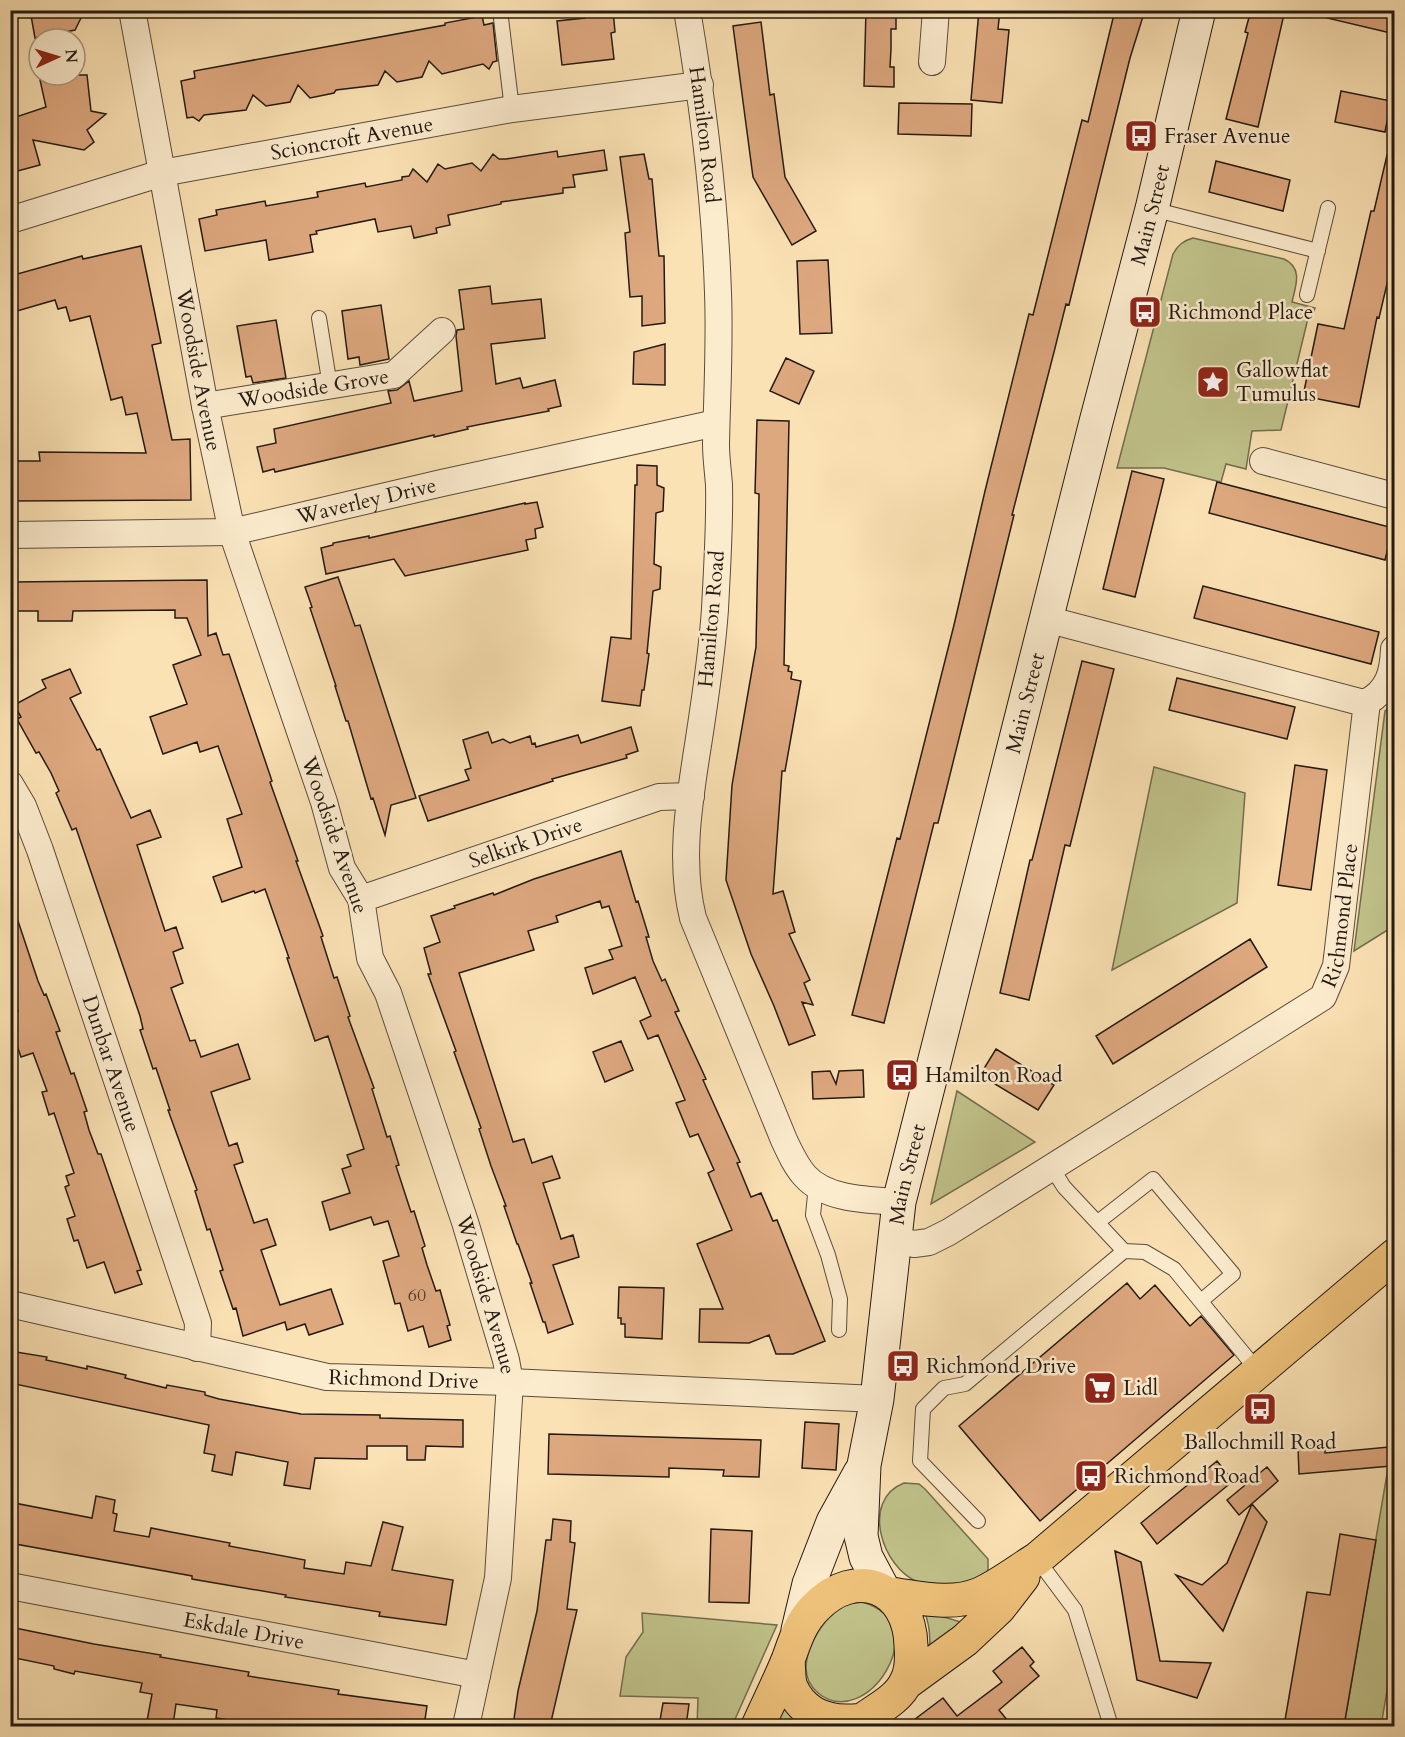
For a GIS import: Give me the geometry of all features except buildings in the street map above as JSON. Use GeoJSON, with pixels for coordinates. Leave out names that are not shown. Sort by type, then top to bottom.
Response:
{"type":"FeatureCollection","features":[{"type":"Feature","properties":{"kind":"main road","name":"Main Street"},"geometry":{"type":"LineString","coordinates":[[877,1399],[899,1202],[1152,209],[1199,10]]}},
{"type":"Feature","properties":{"kind":"main road"},"geometry":{"type":"LineString","coordinates":[[758,1726],[793,1645],[815,1607],[842,1590],[867,1586],[887,1592],[940,1600],[960,1599],[980,1594],[1037,1559],[1395,1256]]}},
{"type":"Feature","properties":{"kind":"main road"},"geometry":{"type":"LineString","coordinates":[[877,1399],[864,1466],[861,1536],[866,1557],[887,1592],[904,1612],[910,1625],[912,1663],[906,1683]]}},
{"type":"Feature","properties":{"kind":"main road"},"geometry":{"type":"LineString","coordinates":[[864,1466],[833,1522],[809,1584],[793,1645],[790,1686],[801,1704],[820,1718],[834,1722],[858,1723],[893,1697],[906,1683],[965,1640],[999,1608],[1037,1559]]}},
{"type":"Feature","properties":{"kind":"street","name":"Woodside Avenue"},"geometry":{"type":"LineString","coordinates":[[132,10],[205,406],[232,532],[324,802],[342,868],[361,899],[370,958],[388,993],[465,1222],[506,1360],[510,1382],[498,1578],[466,1726]]}},
{"type":"Feature","properties":{"kind":"street","name":"Hamilton Road"},"geometry":{"type":"LineString","coordinates":[[687,10],[700,85],[713,209],[718,293],[716,423],[719,520],[714,615],[690,796],[686,877],[688,897],[693,918],[784,1140],[797,1165],[806,1178],[816,1185],[856,1199],[899,1202]]}},
{"type":"Feature","properties":{"kind":"street"},"geometry":{"type":"LineString","coordinates":[[932,62],[936,10]]}},
{"type":"Feature","properties":{"kind":"street","name":"Scioncroft Avenue"},"geometry":{"type":"LineString","coordinates":[[10,219],[162,173],[512,109],[700,85]]}},
{"type":"Feature","properties":{"kind":"street","name":"Woodside Grove"},"geometry":{"type":"LineString","coordinates":[[205,406],[394,375],[442,331]]}},
{"type":"Feature","properties":{"kind":"street","name":"Waverley Drive"},"geometry":{"type":"LineString","coordinates":[[10,535],[232,532],[716,423]]}},
{"type":"Feature","properties":{"kind":"street"},"geometry":{"type":"LineString","coordinates":[[1263,461],[1395,496]]}},
{"type":"Feature","properties":{"kind":"street"},"geometry":{"type":"LineString","coordinates":[[1046,619],[1360,702],[1367,702],[1384,689],[1389,681],[1395,649]]}},
{"type":"Feature","properties":{"kind":"street","name":"Richmond Place"},"geometry":{"type":"LineString","coordinates":[[894,1240],[914,1244],[928,1242],[949,1232],[1323,997],[1336,966],[1367,702]]}},
{"type":"Feature","properties":{"kind":"street","name":"Dunbar Avenue"},"geometry":{"type":"LineString","coordinates":[[10,784],[23,807],[40,850],[198,1323],[197,1348]]}},
{"type":"Feature","properties":{"kind":"street","name":"Selkirk Drive"},"geometry":{"type":"LineString","coordinates":[[361,899],[659,797],[690,796]]}},
{"type":"Feature","properties":{"kind":"street","name":"Richmond Drive"},"geometry":{"type":"LineString","coordinates":[[10,1304],[327,1377],[510,1382],[877,1399]]}},
{"type":"Feature","properties":{"kind":"street","name":"Eskdale Drive"},"geometry":{"type":"LineString","coordinates":[[10,1586],[477,1676]]}},
{"type":"Feature","properties":{"kind":"lane"},"geometry":{"type":"LineString","coordinates":[[500,10],[512,109]]}},
{"type":"Feature","properties":{"kind":"lane"},"geometry":{"type":"LineString","coordinates":[[1307,295],[1328,208]]}},
{"type":"Feature","properties":{"kind":"lane"},"geometry":{"type":"LineString","coordinates":[[1152,209],[1318,251]]}},
{"type":"Feature","properties":{"kind":"lane"},"geometry":{"type":"LineString","coordinates":[[319,318],[330,386]]}},
{"type":"Feature","properties":{"kind":"lane"},"geometry":{"type":"LineString","coordinates":[[1052,1168],[1064,1187],[1124,1251]]}},
{"type":"Feature","properties":{"kind":"lane"},"geometry":{"type":"LineString","coordinates":[[1098,1222],[1153,1179],[1233,1274],[1201,1301]]}},
{"type":"Feature","properties":{"kind":"lane"},"geometry":{"type":"LineString","coordinates":[[816,1185],[813,1215],[828,1255],[840,1299],[839,1330]]}},
{"type":"Feature","properties":{"kind":"lane"},"geometry":{"type":"LineString","coordinates":[[978,1521],[920,1461],[924,1409],[944,1388],[965,1384],[1124,1251],[1144,1252],[1174,1269],[1258,1371]]}},
{"type":"Feature","properties":{"kind":"lane"},"geometry":{"type":"LineString","coordinates":[[1037,1559],[1075,1610],[1112,1726]]}},
{"type":"Feature","properties":{"kind":"green space"},"geometry":{"type":"Polygon","coordinates":[[[1193,238],[1284,259],[1294,267],[1297,277],[1292,302],[1315,308],[1313,314],[1309,314],[1281,430],[1252,431],[1246,469],[1226,464],[1221,482],[1164,468],[1117,468],[1173,254],[1186,240],[1193,238]]]}},
{"type":"Feature","properties":{"kind":"green space"},"geometry":{"type":"Polygon","coordinates":[[[1394,704],[1394,926],[1354,951],[1385,711],[1394,704]]]}},
{"type":"Feature","properties":{"kind":"green space"},"geometry":{"type":"Polygon","coordinates":[[[1154,767],[1245,793],[1237,903],[1112,970],[1154,767]]]}},
{"type":"Feature","properties":{"kind":"green space"},"geometry":{"type":"Polygon","coordinates":[[[957,1091],[1035,1142],[931,1204],[957,1091]]]}},
{"type":"Feature","properties":{"kind":"green space"},"geometry":{"type":"Polygon","coordinates":[[[1394,1433],[1394,1649],[1381,1726],[1344,1726],[1394,1433]]]}},
{"type":"Feature","properties":{"kind":"green space"},"geometry":{"type":"Polygon","coordinates":[[[904,1483],[919,1484],[925,1489],[988,1559],[988,1574],[963,1587],[938,1586],[918,1582],[894,1563],[881,1534],[880,1518],[883,1504],[890,1492],[904,1483]]]}},
{"type":"Feature","properties":{"kind":"green space"},"geometry":{"type":"Polygon","coordinates":[[[862,1602],[884,1614],[894,1631],[894,1651],[886,1670],[873,1687],[856,1699],[837,1701],[818,1693],[810,1684],[807,1662],[810,1650],[821,1627],[837,1610],[852,1603],[862,1602]]]}},
{"type":"Feature","properties":{"kind":"green space"},"geometry":{"type":"Polygon","coordinates":[[[924,1611],[964,1623],[929,1652],[930,1631],[924,1611]]]}},
{"type":"Feature","properties":{"kind":"green space"},"geometry":{"type":"Polygon","coordinates":[[[642,1613],[777,1625],[732,1726],[697,1726],[698,1698],[620,1696],[626,1657],[643,1632],[642,1613]]]}},
{"type":"Feature","properties":{"kind":"green space"},"geometry":{"type":"Polygon","coordinates":[[[787,1701],[810,1726],[776,1726],[787,1701]]]}},
{"type":"Feature","properties":{"kind":"place","name":"Fraser Avenue"},"geometry":{"type":"Point","coordinates":[1141,136]}},
{"type":"Feature","properties":{"kind":"place","name":"Richmond Place"},"geometry":{"type":"Point","coordinates":[1145,312]}},
{"type":"Feature","properties":{"kind":"place","name":"Gallowflat Tumulus"},"geometry":{"type":"Point","coordinates":[1213,382]}},
{"type":"Feature","properties":{"kind":"place","name":"Hamilton Road"},"geometry":{"type":"Point","coordinates":[902,1075]}},
{"type":"Feature","properties":{"kind":"place","name":"Richmond Drive"},"geometry":{"type":"Point","coordinates":[903,1366]}},
{"type":"Feature","properties":{"kind":"place","name":"Lidl"},"geometry":{"type":"Point","coordinates":[1100,1388]}},
{"type":"Feature","properties":{"kind":"place","name":"Ballochmill Road"},"geometry":{"type":"Point","coordinates":[1260,1409]}},
{"type":"Feature","properties":{"kind":"place","name":"Richmond Road"},"geometry":{"type":"Point","coordinates":[1091,1476]}}]}
